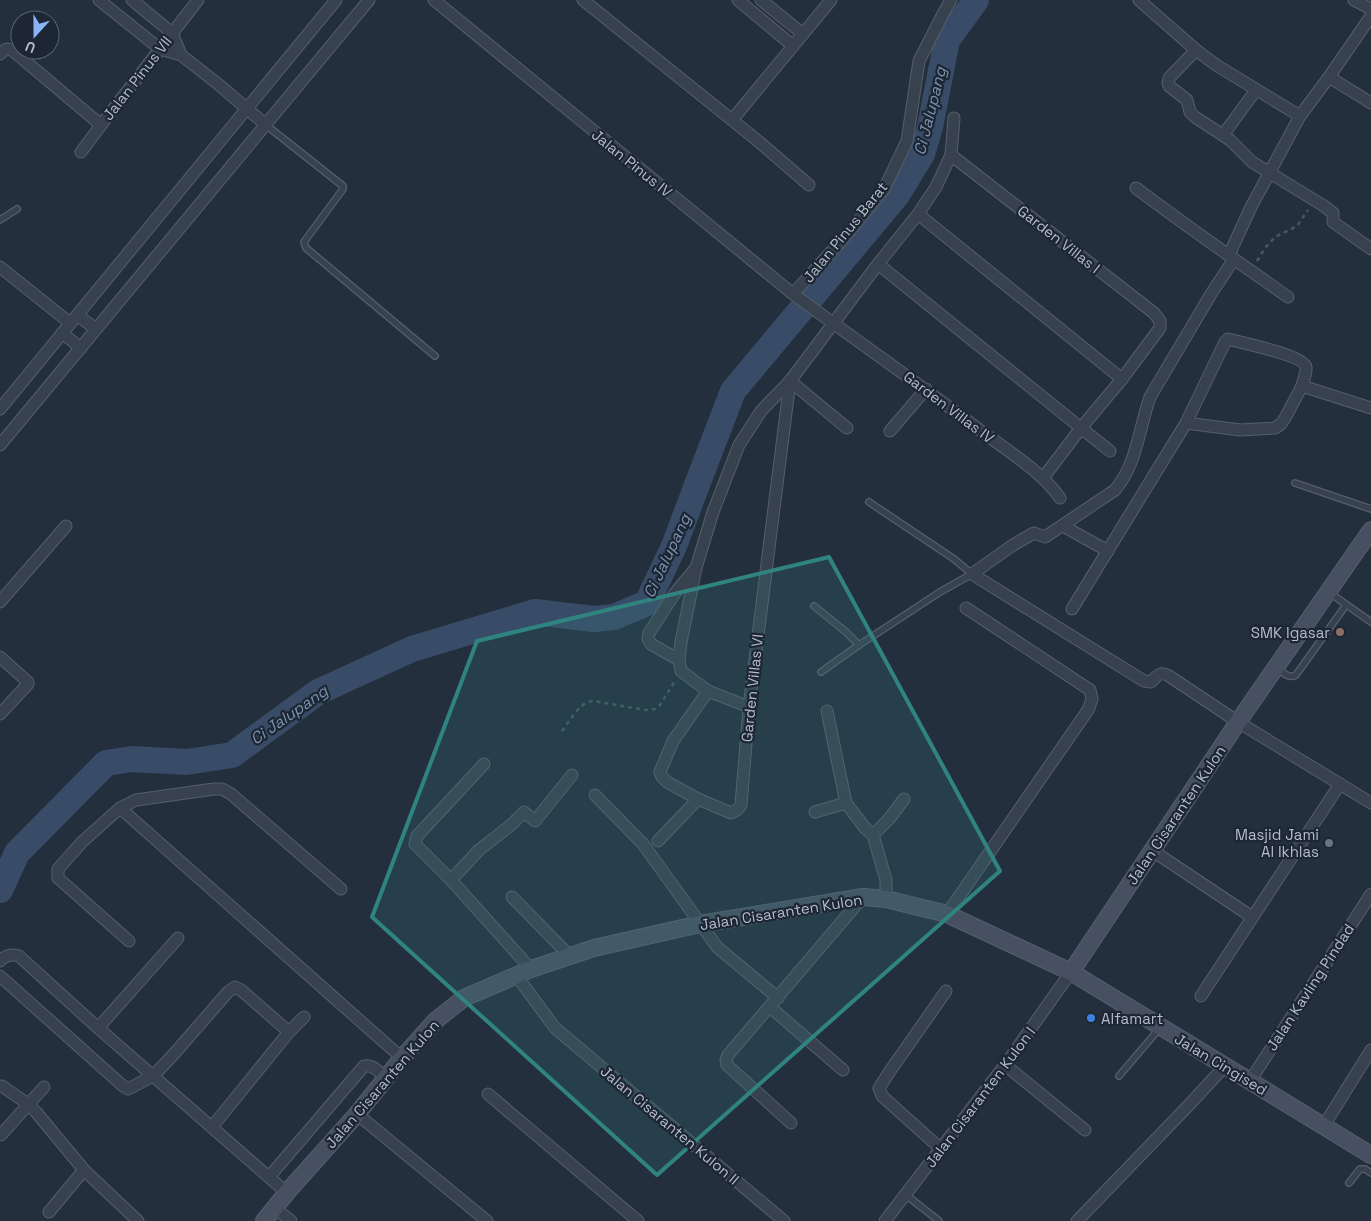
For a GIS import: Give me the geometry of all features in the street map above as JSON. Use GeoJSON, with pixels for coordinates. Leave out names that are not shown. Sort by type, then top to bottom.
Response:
{"type":"FeatureCollection","features":[{"type":"Feature","properties":{"kind":"main road","name":"Jalan Cisaranten Kulon"},"geometry":{"type":"LineString","coordinates":[[264,1221],[435,1021],[464,998],[524,972],[594,948],[700,924],[863,897],[886,899],[947,914],[1071,972],[1238,722],[1371,530]]}},
{"type":"Feature","properties":{"kind":"main road","name":"Jalan Cingised"},"geometry":{"type":"LineString","coordinates":[[1071,972],[1371,1155]]}},
{"type":"Feature","properties":{"kind":"street"},"geometry":{"type":"LineString","coordinates":[[99,0],[160,49],[181,55],[266,124]]}},
{"type":"Feature","properties":{"kind":"street"},"geometry":{"type":"LineString","coordinates":[[132,0],[172,33],[181,55]]}},
{"type":"Feature","properties":{"kind":"street","name":"Jalan Pinus VII"},"geometry":{"type":"LineString","coordinates":[[0,54],[6,49],[12,50],[101,125],[198,0]]}},
{"type":"Feature","properties":{"kind":"street"},"geometry":{"type":"LineString","coordinates":[[0,409],[336,0]]}},
{"type":"Feature","properties":{"kind":"street"},"geometry":{"type":"LineString","coordinates":[[0,445],[369,0]]}},
{"type":"Feature","properties":{"kind":"street","name":"Jalan Pinus IV"},"geometry":{"type":"LineString","coordinates":[[434,0],[829,321]]}},
{"type":"Feature","properties":{"kind":"street"},"geometry":{"type":"LineString","coordinates":[[583,0],[732,120],[809,185]]}},
{"type":"Feature","properties":{"kind":"street"},"geometry":{"type":"LineString","coordinates":[[738,0],[793,46]]}},
{"type":"Feature","properties":{"kind":"street"},"geometry":{"type":"LineString","coordinates":[[761,0],[803,34]]}},
{"type":"Feature","properties":{"kind":"street"},"geometry":{"type":"LineString","coordinates":[[732,120],[831,0]]}},
{"type":"Feature","properties":{"kind":"street","name":"Jalan Pinus Barat"},"geometry":{"type":"LineString","coordinates":[[796,296],[884,189],[907,141],[919,61],[951,0]]}},
{"type":"Feature","properties":{"kind":"street"},"geometry":{"type":"LineString","coordinates":[[1139,0],[1216,65],[1300,116]]}},
{"type":"Feature","properties":{"kind":"street"},"geometry":{"type":"LineString","coordinates":[[1354,0],[1371,9]]}},
{"type":"Feature","properties":{"kind":"street"},"geometry":{"type":"LineString","coordinates":[[1371,16],[1300,116],[1269,172],[1251,206],[1231,257],[1150,397],[1135,452],[1121,483],[1115,490],[1045,537],[1034,533],[1013,545],[972,574],[1144,681],[1151,682],[1160,674],[1164,674],[1238,722],[1371,803]]}},
{"type":"Feature","properties":{"kind":"street"},"geometry":{"type":"LineString","coordinates":[[1196,50],[1170,78],[1168,83],[1169,86],[1187,100],[1190,112],[1230,140],[1252,162],[1324,206],[1333,213],[1334,222],[1371,249]]}},
{"type":"Feature","properties":{"kind":"street"},"geometry":{"type":"LineString","coordinates":[[1329,77],[1371,102]]}},
{"type":"Feature","properties":{"kind":"street"},"geometry":{"type":"LineString","coordinates":[[1223,135],[1256,90]]}},
{"type":"Feature","properties":{"kind":"street"},"geometry":{"type":"LineString","coordinates":[[680,666],[681,642],[696,568],[713,512],[739,445],[761,411],[790,381],[829,321],[918,214],[936,187],[951,155],[954,118]]}},
{"type":"Feature","properties":{"kind":"street"},"geometry":{"type":"LineString","coordinates":[[81,152],[101,125]]}},
{"type":"Feature","properties":{"kind":"street","name":"Garden Villas I"},"geometry":{"type":"LineString","coordinates":[[951,155],[1154,313],[1160,321],[1160,328],[1122,379]]}},
{"type":"Feature","properties":{"kind":"street"},"geometry":{"type":"LineString","coordinates":[[1136,188],[1288,297]]}},
{"type":"Feature","properties":{"kind":"street"},"geometry":{"type":"LineString","coordinates":[[918,214],[1122,379],[1081,428],[1044,478]]}},
{"type":"Feature","properties":{"kind":"street"},"geometry":{"type":"LineString","coordinates":[[878,264],[1110,450]]}},
{"type":"Feature","properties":{"kind":"street"},"geometry":{"type":"LineString","coordinates":[[0,267],[74,319],[96,329]]}},
{"type":"Feature","properties":{"kind":"street","name":"Garden Villas IV"},"geometry":{"type":"LineString","coordinates":[[829,321],[926,389],[1044,478],[1060,498]]}},
{"type":"Feature","properties":{"kind":"street"},"geometry":{"type":"LineString","coordinates":[[62,333],[81,348]]}},
{"type":"Feature","properties":{"kind":"street"},"geometry":{"type":"LineString","coordinates":[[1072,609],[1186,423],[1225,342],[1228,339],[1275,351],[1300,360],[1307,368],[1302,386],[1285,418],[1275,428],[1240,430],[1186,423]]}},
{"type":"Feature","properties":{"kind":"street"},"geometry":{"type":"LineString","coordinates":[[790,381],[847,428]]}},
{"type":"Feature","properties":{"kind":"street","name":"Garden Villas VI"},"geometry":{"type":"LineString","coordinates":[[708,691],[673,741],[660,772],[666,782],[731,813],[738,810],[741,805],[749,707],[790,381]]}},
{"type":"Feature","properties":{"kind":"street"},"geometry":{"type":"LineString","coordinates":[[1302,386],[1371,408]]}},
{"type":"Feature","properties":{"kind":"street"},"geometry":{"type":"LineString","coordinates":[[890,431],[926,389]]}},
{"type":"Feature","properties":{"kind":"street"},"geometry":{"type":"LineString","coordinates":[[0,602],[66,526]]}},
{"type":"Feature","properties":{"kind":"street"},"geometry":{"type":"LineString","coordinates":[[1063,526],[1108,551]]}},
{"type":"Feature","properties":{"kind":"street"},"geometry":{"type":"LineString","coordinates":[[696,568],[676,593],[649,633],[648,639],[651,644],[708,691],[749,707]]}},
{"type":"Feature","properties":{"kind":"street"},"geometry":{"type":"LineString","coordinates":[[947,914],[1088,710],[1092,699],[1090,690],[966,608]]}},
{"type":"Feature","properties":{"kind":"street"},"geometry":{"type":"LineString","coordinates":[[0,657],[28,682],[0,714]]}},
{"type":"Feature","properties":{"kind":"street"},"geometry":{"type":"LineString","coordinates":[[828,711],[846,803],[865,828],[873,835],[886,880],[886,899]]}},
{"type":"Feature","properties":{"kind":"street","name":"Jalan Cisaranten Kulon II"},"geometry":{"type":"LineString","coordinates":[[484,764],[417,836],[415,844],[451,880],[524,972],[555,1028],[784,1221]]}},
{"type":"Feature","properties":{"kind":"street"},"geometry":{"type":"LineString","coordinates":[[451,880],[479,850],[511,826],[524,812],[535,821],[572,775]]}},
{"type":"Feature","properties":{"kind":"street"},"geometry":{"type":"LineString","coordinates":[[1200,996],[1340,784]]}},
{"type":"Feature","properties":{"kind":"street"},"geometry":{"type":"LineString","coordinates":[[129,941],[58,878],[57,873],[58,869],[82,842],[120,808],[136,800],[214,789],[222,790],[231,794],[341,888]]}},
{"type":"Feature","properties":{"kind":"street"},"geometry":{"type":"LineString","coordinates":[[595,795],[643,844],[717,948],[778,998]]}},
{"type":"Feature","properties":{"kind":"street"},"geometry":{"type":"LineString","coordinates":[[658,841],[698,798]]}},
{"type":"Feature","properties":{"kind":"street"},"geometry":{"type":"LineString","coordinates":[[873,835],[889,819],[904,799]]}},
{"type":"Feature","properties":{"kind":"street"},"geometry":{"type":"LineString","coordinates":[[815,812],[846,803]]}},
{"type":"Feature","properties":{"kind":"street"},"geometry":{"type":"LineString","coordinates":[[120,808],[402,1058]]}},
{"type":"Feature","properties":{"kind":"street"},"geometry":{"type":"LineString","coordinates":[[1153,851],[1252,918]]}},
{"type":"Feature","properties":{"kind":"street","name":"Jalan Kavling Pindad"},"geometry":{"type":"LineString","coordinates":[[1250,1081],[1371,894]]}},
{"type":"Feature","properties":{"kind":"street"},"geometry":{"type":"LineString","coordinates":[[512,897],[570,956]]}},
{"type":"Feature","properties":{"kind":"street"},"geometry":{"type":"LineString","coordinates":[[792,1123],[727,1065],[726,1060],[728,1055],[863,897]]}},
{"type":"Feature","properties":{"kind":"street"},"geometry":{"type":"LineString","coordinates":[[98,1028],[178,938]]}},
{"type":"Feature","properties":{"kind":"street"},"geometry":{"type":"LineString","coordinates":[[0,961],[11,954],[20,956],[98,1028],[286,1193]]}},
{"type":"Feature","properties":{"kind":"street","name":"Jalan Cisaranten Kulon I"},"geometry":{"type":"LineString","coordinates":[[885,1221],[1005,1065],[1071,972]]}},
{"type":"Feature","properties":{"kind":"street"},"geometry":{"type":"LineString","coordinates":[[0,976],[128,1089],[153,1076],[228,992],[235,987],[290,1032]]}},
{"type":"Feature","properties":{"kind":"street"},"geometry":{"type":"LineString","coordinates":[[941,1149],[882,1096],[879,1088],[946,992]]}},
{"type":"Feature","properties":{"kind":"street"},"geometry":{"type":"LineString","coordinates":[[770,1007],[843,1070]]}},
{"type":"Feature","properties":{"kind":"street"},"geometry":{"type":"LineString","coordinates":[[212,1127],[304,1017]]}},
{"type":"Feature","properties":{"kind":"street"},"geometry":{"type":"LineString","coordinates":[[1323,1127],[1371,1050]]}},
{"type":"Feature","properties":{"kind":"street"},"geometry":{"type":"LineString","coordinates":[[1005,1065],[1085,1130]]}},
{"type":"Feature","properties":{"kind":"street"},"geometry":{"type":"LineString","coordinates":[[269,1177],[364,1066],[374,1067],[385,1078]]}},
{"type":"Feature","properties":{"kind":"street"},"geometry":{"type":"LineString","coordinates":[[1076,1221],[1188,1107],[1225,1066]]}},
{"type":"Feature","properties":{"kind":"street"},"geometry":{"type":"LineString","coordinates":[[2,1086],[28,1104],[84,1170],[138,1221]]}},
{"type":"Feature","properties":{"kind":"street"},"geometry":{"type":"LineString","coordinates":[[1,1135],[44,1087]]}},
{"type":"Feature","properties":{"kind":"street"},"geometry":{"type":"LineString","coordinates":[[488,1094],[638,1221]]}},
{"type":"Feature","properties":{"kind":"street"},"geometry":{"type":"LineString","coordinates":[[357,1114],[487,1221]]}},
{"type":"Feature","properties":{"kind":"street"},"geometry":{"type":"LineString","coordinates":[[49,1212],[84,1170]]}},
{"type":"Feature","properties":{"kind":"street"},"geometry":{"type":"LineString","coordinates":[[275,1208],[291,1221]]}},
{"type":"Feature","properties":{"kind":"lane"},"geometry":{"type":"LineString","coordinates":[[266,124],[343,186],[343,189],[304,242],[306,248],[435,356]]}},
{"type":"Feature","properties":{"kind":"lane"},"geometry":{"type":"LineString","coordinates":[[0,220],[17,209]]}},
{"type":"Feature","properties":{"kind":"lane"},"geometry":{"type":"LineString","coordinates":[[1295,483],[1364,505],[1371,509]]}},
{"type":"Feature","properties":{"kind":"lane"},"geometry":{"type":"LineString","coordinates":[[821,672],[940,592],[972,574],[954,559],[868,502]]}},
{"type":"Feature","properties":{"kind":"lane"},"geometry":{"type":"LineString","coordinates":[[1328,592],[1371,622]]}},
{"type":"Feature","properties":{"kind":"lane"},"geometry":{"type":"LineString","coordinates":[[1276,668],[1290,677],[1296,675],[1346,605]]}},
{"type":"Feature","properties":{"kind":"lane"},"geometry":{"type":"LineString","coordinates":[[814,606],[859,645]]}},
{"type":"Feature","properties":{"kind":"lane"},"geometry":{"type":"LineString","coordinates":[[1119,1076],[1160,1027]]}},
{"type":"Feature","properties":{"kind":"lane"},"geometry":{"type":"LineString","coordinates":[[1349,1183],[1360,1169],[1371,1173]]}},
{"type":"Feature","properties":{"kind":"lane"},"geometry":{"type":"LineString","coordinates":[[906,1195],[939,1221]]}},
{"type":"Feature","properties":{"kind":"path"},"geometry":{"type":"LineString","coordinates":[[1251,270],[1265,248],[1275,237],[1297,226],[1315,201]]}},
{"type":"Feature","properties":{"kind":"path"},"geometry":{"type":"LineString","coordinates":[[562,731],[582,705],[587,702],[593,701],[646,710],[655,709],[660,705],[680,666]]}},
{"type":"Feature","properties":{"kind":"highlighted area"},"geometry":{"type":"Polygon","coordinates":[[[829,557],[1000,871],[657,1175],[372,917],[477,641],[829,557]]]}},
{"type":"Feature","properties":{"kind":"waterway","name":"Ci Jalupang"},"geometry":{"type":"LineString","coordinates":[[0,890],[17,853],[106,763],[132,759],[187,762],[232,755],[318,692],[412,649],[535,612],[594,619],[614,617],[647,603],[674,546],[733,391],[897,195],[922,154],[930,127],[947,40],[976,0]]}},
{"type":"Feature","properties":{"kind":"place","name":"SMK Igasar"},"geometry":{"type":"Point","coordinates":[1340,632]}},
{"type":"Feature","properties":{"kind":"place","name":"Masjid Jami Al Ikhlas"},"geometry":{"type":"Point","coordinates":[1329,843]}},
{"type":"Feature","properties":{"kind":"place","name":"Alfamart"},"geometry":{"type":"Point","coordinates":[1091,1018]}}]}
